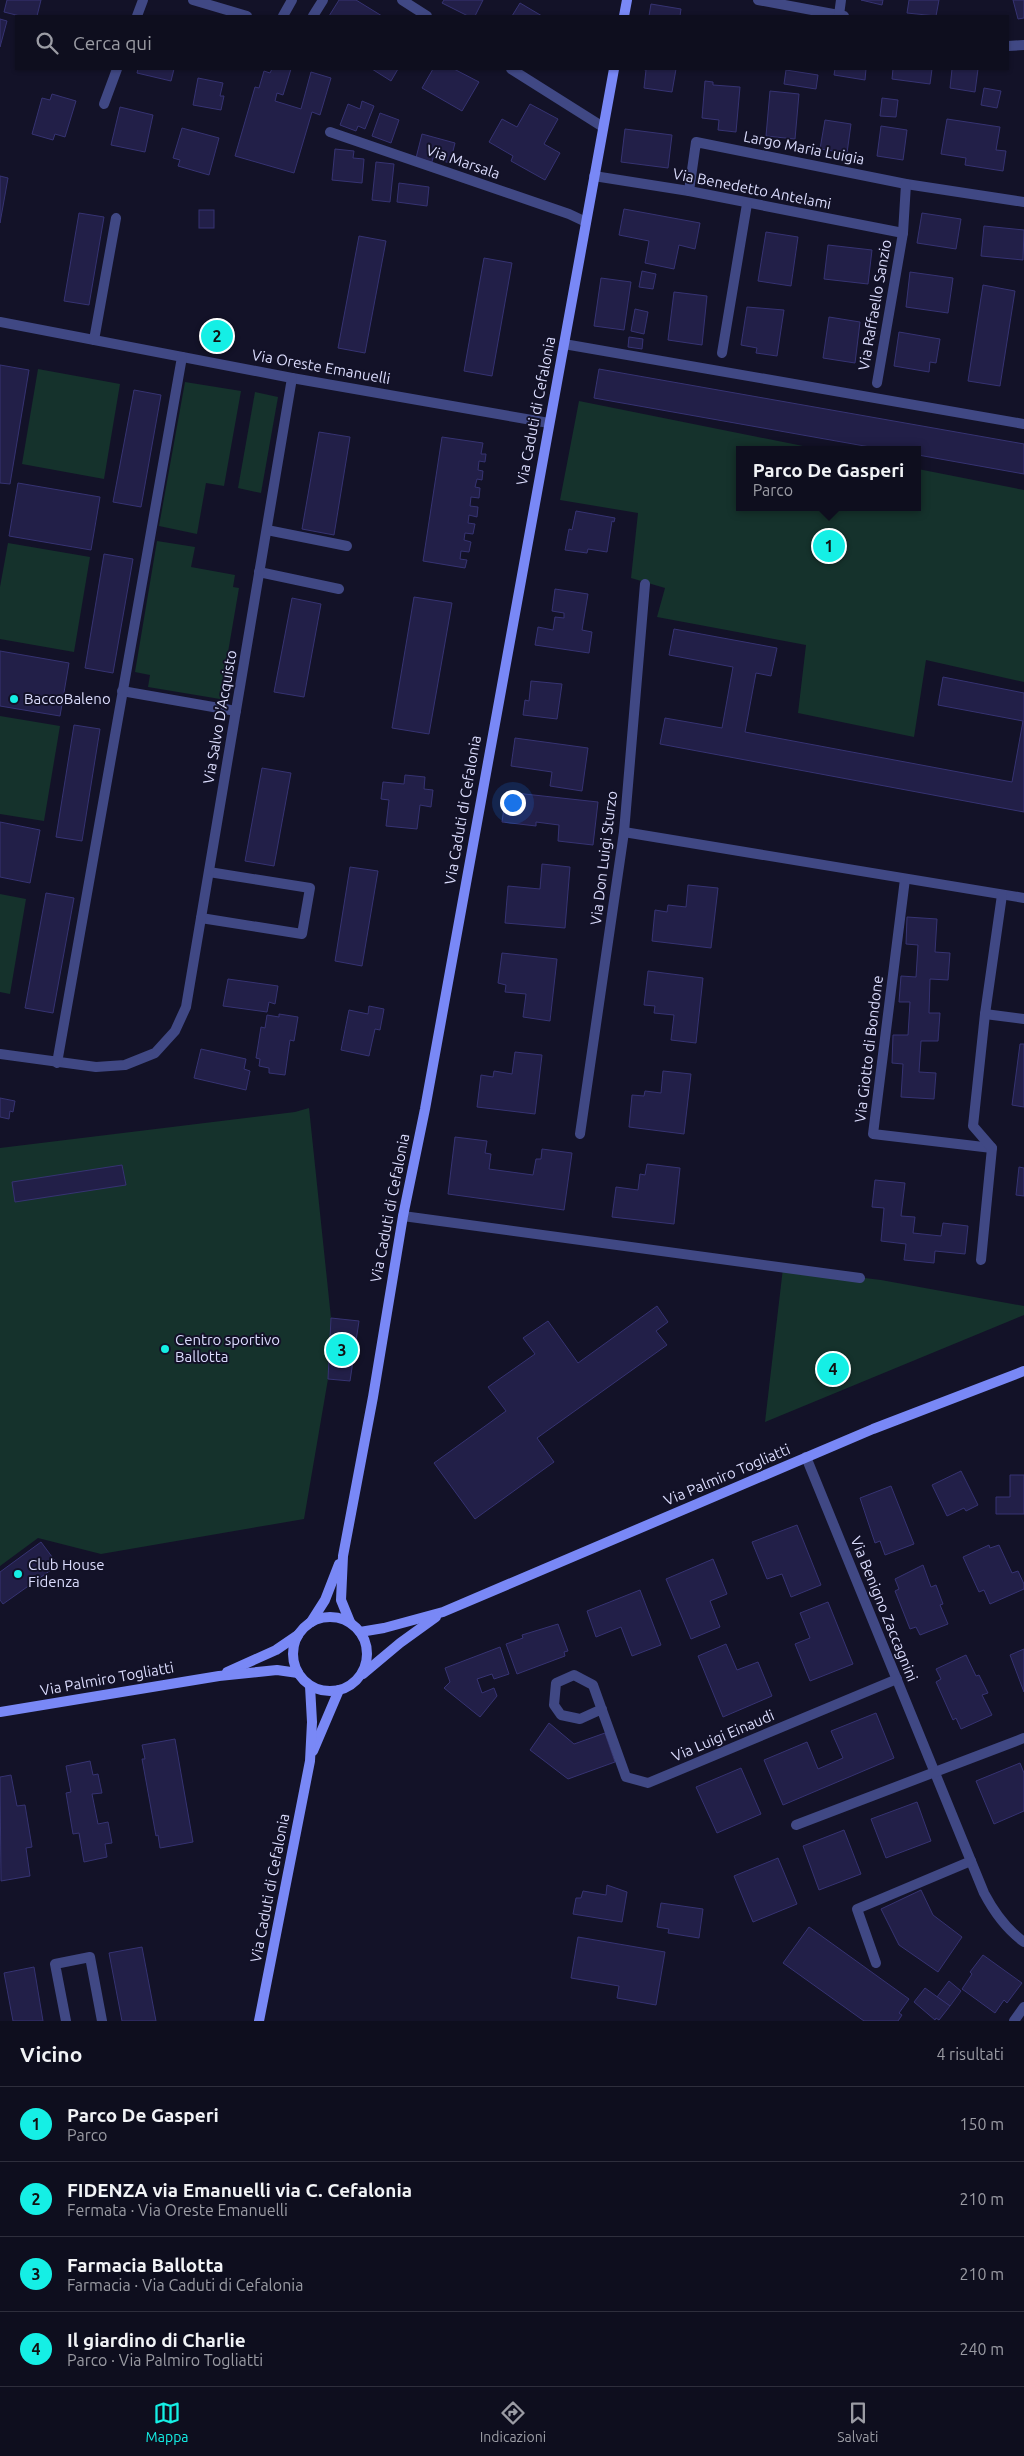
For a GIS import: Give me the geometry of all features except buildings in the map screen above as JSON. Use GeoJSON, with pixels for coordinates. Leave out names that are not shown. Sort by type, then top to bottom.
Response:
{"type":"FeatureCollection","features":[{"type":"Feature","properties":{"kind":"street"},"geometry":{"type":"LineString","coordinates":[[137,15],[143,0]]}},
{"type":"Feature","properties":{"kind":"street"},"geometry":{"type":"LineString","coordinates":[[193,0],[244,15]]}},
{"type":"Feature","properties":{"kind":"street"},"geometry":{"type":"LineString","coordinates":[[284,15],[292,0]]}},
{"type":"Feature","properties":{"kind":"street"},"geometry":{"type":"LineString","coordinates":[[314,15],[323,0]]}},
{"type":"Feature","properties":{"kind":"street"},"geometry":{"type":"LineString","coordinates":[[402,0],[426,15]]}},
{"type":"Feature","properties":{"kind":"street"},"geometry":{"type":"LineString","coordinates":[[624,15],[628,0]]}},
{"type":"Feature","properties":{"kind":"street"},"geometry":{"type":"LineString","coordinates":[[758,0],[836,15]]}},
{"type":"Feature","properties":{"kind":"street"},"geometry":{"type":"LineString","coordinates":[[841,0],[841,15]]}},
{"type":"Feature","properties":{"kind":"street"},"geometry":{"type":"LineString","coordinates":[[1009,46],[1024,45]]}},
{"type":"Feature","properties":{"kind":"street"},"geometry":{"type":"LineString","coordinates":[[104,104],[117,70]]}},
{"type":"Feature","properties":{"kind":"street"},"geometry":{"type":"LineString","coordinates":[[513,70],[603,127]]}},
{"type":"Feature","properties":{"kind":"street","name":"Via Caduti di Cefalonia"},"geometry":{"type":"LineString","coordinates":[[350,1622],[341,1600],[343,1556],[373,1397],[403,1216],[425,1109],[614,70]]}},
{"type":"Feature","properties":{"kind":"street","name":"Via Marsala"},"geometry":{"type":"LineString","coordinates":[[330,132],[586,222]]}},
{"type":"Feature","properties":{"kind":"street","name":"Largo Maria Luigia"},"geometry":{"type":"LineString","coordinates":[[689,192],[696,142],[906,184]]}},
{"type":"Feature","properties":{"kind":"street","name":"Via Benedetto Antelami"},"geometry":{"type":"LineString","coordinates":[[594,176],[903,233]]}},
{"type":"Feature","properties":{"kind":"street"},"geometry":{"type":"LineString","coordinates":[[903,233],[906,184],[1024,202]]}},
{"type":"Feature","properties":{"kind":"street"},"geometry":{"type":"LineString","coordinates":[[722,353],[747,204]]}},
{"type":"Feature","properties":{"kind":"street"},"geometry":{"type":"LineString","coordinates":[[94,340],[116,218]]}},
{"type":"Feature","properties":{"kind":"street","name":"Via Raffaello Sanzio"},"geometry":{"type":"LineString","coordinates":[[877,383],[903,233]]}},
{"type":"Feature","properties":{"kind":"street","name":"Via Oreste Emanuelli"},"geometry":{"type":"LineString","coordinates":[[0,322],[292,378],[549,423]]}},
{"type":"Feature","properties":{"kind":"street"},"geometry":{"type":"LineString","coordinates":[[564,344],[1024,424]]}},
{"type":"Feature","properties":{"kind":"street"},"geometry":{"type":"LineString","coordinates":[[0,1054],[57,1063],[182,357]]}},
{"type":"Feature","properties":{"kind":"street","name":"Via Salvo D'Acquisto"},"geometry":{"type":"LineString","coordinates":[[57,1063],[96,1067],[125,1065],[155,1053],[175,1031],[186,1007],[292,378]]}},
{"type":"Feature","properties":{"kind":"street"},"geometry":{"type":"LineString","coordinates":[[266,530],[348,546]]}},
{"type":"Feature","properties":{"kind":"street"},"geometry":{"type":"LineString","coordinates":[[259,572],[339,588]]}},
{"type":"Feature","properties":{"kind":"street","name":"Via Don Luigi Sturzo"},"geometry":{"type":"LineString","coordinates":[[580,1134],[624,832],[645,584]]}},
{"type":"Feature","properties":{"kind":"street"},"geometry":{"type":"LineString","coordinates":[[122,691],[236,711]]}},
{"type":"Feature","properties":{"kind":"street"},"geometry":{"type":"LineString","coordinates":[[624,832],[1002,896],[1024,898]]}},
{"type":"Feature","properties":{"kind":"street"},"geometry":{"type":"LineString","coordinates":[[201,918],[302,934],[310,888],[209,872]]}},
{"type":"Feature","properties":{"kind":"street","name":"Via Giotto di Bondone"},"geometry":{"type":"LineString","coordinates":[[905,879],[873,1134],[992,1148]]}},
{"type":"Feature","properties":{"kind":"street"},"geometry":{"type":"LineString","coordinates":[[981,1260],[992,1148],[973,1126],[985,1014],[1002,896]]}},
{"type":"Feature","properties":{"kind":"street"},"geometry":{"type":"LineString","coordinates":[[985,1014],[1024,1019]]}},
{"type":"Feature","properties":{"kind":"street"},"geometry":{"type":"LineString","coordinates":[[403,1216],[860,1278]]}},
{"type":"Feature","properties":{"kind":"street","name":"Via Palmiro Togliatti"},"geometry":{"type":"LineString","coordinates":[[360,1632],[384,1628],[443,1612],[873,1429],[1024,1371]]}},
{"type":"Feature","properties":{"kind":"street","name":"Via Benigno Zaccagnini"},"geometry":{"type":"LineString","coordinates":[[806,1457],[992,1908],[1011,1932],[1024,1942]]}},
{"type":"Feature","properties":{"kind":"street","name":"Via Caduti di Cefalonia"},"geometry":{"type":"LineString","coordinates":[[311,1622],[325,1600],[343,1556]]}},
{"type":"Feature","properties":{"kind":"street","name":"Via Palmiro Togliatti"},"geometry":{"type":"LineString","coordinates":[[339,1690],[355,1682],[400,1643],[443,1612]]}},
{"type":"Feature","properties":{"kind":"street"},"geometry":{"type":"LineString","coordinates":[[311,1622],[331,1617],[350,1622],[360,1632],[366,1642],[368,1653],[366,1665],[361,1675]]}},
{"type":"Feature","properties":{"kind":"street","name":"Via Palmiro Togliatti"},"geometry":{"type":"LineString","coordinates":[[219,1676],[276,1650],[311,1622]]}},
{"type":"Feature","properties":{"kind":"street"},"geometry":{"type":"LineString","coordinates":[[298,1634],[293,1654],[298,1673],[310,1686],[319,1690],[339,1690]]}},
{"type":"Feature","properties":{"kind":"street","name":"Via Palmiro Togliatti"},"geometry":{"type":"LineString","coordinates":[[0,1712],[219,1676],[277,1670],[298,1673]]}},
{"type":"Feature","properties":{"kind":"street","name":"Via Luigi Einaudi"},"geometry":{"type":"LineString","coordinates":[[602,1709],[580,1719],[561,1715],[554,1705],[556,1683],[574,1675],[593,1685],[602,1709],[626,1777],[648,1784],[897,1678]]}},
{"type":"Feature","properties":{"kind":"street","name":"Via Caduti di Cefalonia"},"geometry":{"type":"LineString","coordinates":[[259,2021],[310,1761],[312,1722],[310,1686]]}},
{"type":"Feature","properties":{"kind":"street","name":"Via Caduti di Cefalonia"},"geometry":{"type":"LineString","coordinates":[[310,1761],[323,1724],[339,1690]]}},
{"type":"Feature","properties":{"kind":"street"},"geometry":{"type":"LineString","coordinates":[[796,1825],[1024,1738]]}},
{"type":"Feature","properties":{"kind":"street"},"geometry":{"type":"LineString","coordinates":[[876,1963],[857,1909],[971,1861]]}},
{"type":"Feature","properties":{"kind":"street"},"geometry":{"type":"LineString","coordinates":[[66,2021],[55,1964],[90,1957],[102,2021]]}},
{"type":"Feature","properties":{"kind":"street"},"geometry":{"type":"LineString","coordinates":[[1014,2021],[1024,2008]]}},
{"type":"Feature","properties":{"kind":"green space"},"geometry":{"type":"Polygon","coordinates":[[[38,369],[120,384],[104,479],[22,464],[38,369]]]}},
{"type":"Feature","properties":{"kind":"green space"},"geometry":{"type":"Polygon","coordinates":[[[185,382],[241,391],[224,486],[206,483],[197,534],[159,526],[185,382]]]}},
{"type":"Feature","properties":{"kind":"green space"},"geometry":{"type":"Polygon","coordinates":[[[255,392],[278,397],[261,493],[238,488],[255,392]]]}},
{"type":"Feature","properties":{"kind":"green space"},"geometry":{"type":"Polygon","coordinates":[[[579,401],[803,446],[736,446],[736,511],[921,511],[921,470],[1024,490],[1024,682],[926,660],[914,737],[798,713],[806,645],[657,617],[665,588],[631,578],[638,513],[560,500],[579,401]]]}},
{"type":"Feature","properties":{"kind":"green space"},"geometry":{"type":"Polygon","coordinates":[[[157,541],[195,547],[191,567],[235,575],[233,587],[239,588],[220,699],[148,687],[150,675],[135,672],[157,541]]]}},
{"type":"Feature","properties":{"kind":"green space"},"geometry":{"type":"Polygon","coordinates":[[[8,543],[90,557],[74,652],[0,639],[0,587],[8,543]]]}},
{"type":"Feature","properties":{"kind":"green space"},"geometry":{"type":"Polygon","coordinates":[[[0,716],[60,726],[44,821],[0,814],[0,716]]]}},
{"type":"Feature","properties":{"kind":"green space"},"geometry":{"type":"Polygon","coordinates":[[[0,894],[26,899],[10,994],[0,992],[0,894]]]}},
{"type":"Feature","properties":{"kind":"green space","name":"Centro sportivo Ballotta"},"geometry":{"type":"Polygon","coordinates":[[[309,1108],[331,1318],[328,1379],[304,1519],[101,1554],[38,1538],[0,1566],[0,1148],[295,1112],[309,1108]]]}},
{"type":"Feature","properties":{"kind":"green space"},"geometry":{"type":"Polygon","coordinates":[[[783,1268],[881,1280],[1024,1306],[1024,1315],[765,1422],[783,1268]]]}},
{"type":"Feature","properties":{"kind":"place","name":"FIDENZA via Emanuelli via C. Cefalonia"},"geometry":{"type":"Point","coordinates":[217,336]}},
{"type":"Feature","properties":{"kind":"place","name":"Parco De Gasperi"},"geometry":{"type":"Point","coordinates":[829,546]}},
{"type":"Feature","properties":{"kind":"place","name":"BaccoBaleno"},"geometry":{"type":"Point","coordinates":[14,699]}},
{"type":"Feature","properties":{"kind":"place","name":"Centro sportivo Ballotta"},"geometry":{"type":"Point","coordinates":[165,1349]}},
{"type":"Feature","properties":{"kind":"place","name":"Farmacia Ballotta"},"geometry":{"type":"Point","coordinates":[342,1350]}},
{"type":"Feature","properties":{"kind":"place","name":"Il giardino di Charlie"},"geometry":{"type":"Point","coordinates":[833,1369]}},
{"type":"Feature","properties":{"kind":"place","name":"Club House Fidenza"},"geometry":{"type":"Point","coordinates":[18,1574]}}]}
